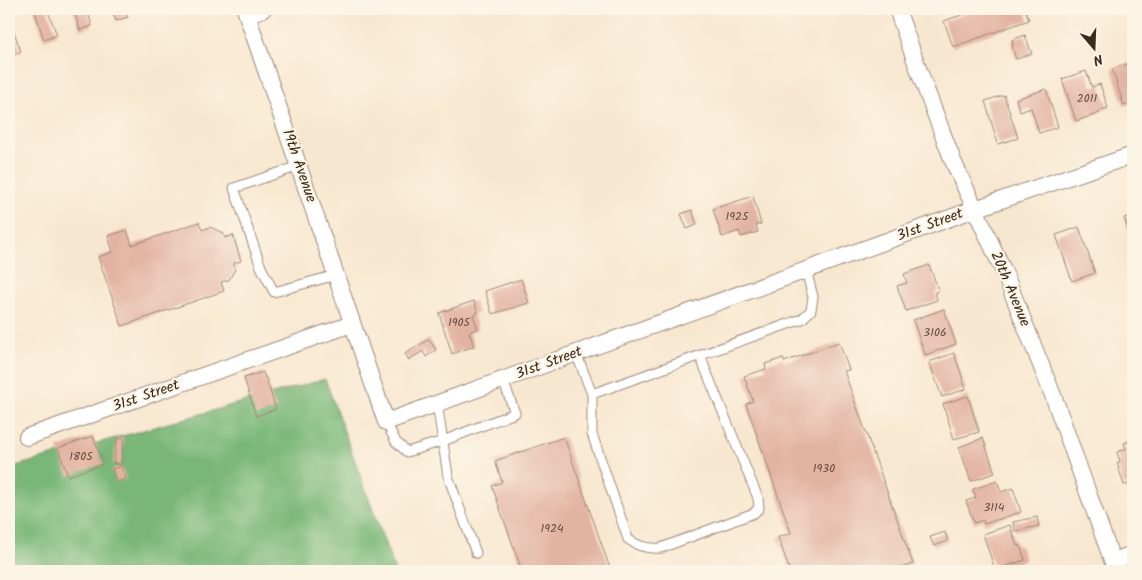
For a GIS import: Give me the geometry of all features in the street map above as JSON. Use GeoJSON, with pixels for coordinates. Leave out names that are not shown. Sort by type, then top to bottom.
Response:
{"type":"FeatureCollection","features":[{"type":"Feature","properties":{"kind":"street"},"geometry":{"type":"LineString","coordinates":[[246,12],[263,9]]}},
{"type":"Feature","properties":{"kind":"street","name":"20th Avenue"},"geometry":{"type":"LineString","coordinates":[[898,9],[950,152],[1004,272],[1054,398],[1114,566]]}},
{"type":"Feature","properties":{"kind":"street","name":"19th Avenue"},"geometry":{"type":"LineString","coordinates":[[246,12],[352,324]]}},
{"type":"Feature","properties":{"kind":"street","name":"31st Street"},"geometry":{"type":"LineString","coordinates":[[386,422],[975,209],[1133,155]]}},
{"type":"Feature","properties":{"kind":"street"},"geometry":{"type":"LineString","coordinates":[[352,324],[386,422]]}},
{"type":"Feature","properties":{"kind":"street","name":"31st Street"},"geometry":{"type":"LineString","coordinates":[[27,437],[352,324]]}},
{"type":"Feature","properties":{"kind":"street"},"geometry":{"type":"LineString","coordinates":[[1114,566],[1133,554]]}},
{"type":"Feature","properties":{"kind":"lane"},"geometry":{"type":"LineString","coordinates":[[299,166],[234,188],[261,267],[274,292],[336,275]]}},
{"type":"Feature","properties":{"kind":"lane"},"geometry":{"type":"LineString","coordinates":[[592,394],[802,319],[811,310],[813,297],[806,270]]}},
{"type":"Feature","properties":{"kind":"lane"},"geometry":{"type":"LineString","coordinates":[[576,354],[592,394],[592,434],[628,539],[636,545],[651,549],[661,548],[754,513],[759,508],[758,498],[700,356]]}},
{"type":"Feature","properties":{"kind":"lane"},"geometry":{"type":"LineString","coordinates":[[386,422],[396,442],[407,452],[443,441],[516,413],[503,380]]}},
{"type":"Feature","properties":{"kind":"lane"},"geometry":{"type":"LineString","coordinates":[[437,403],[448,476],[476,553]]}},
{"type":"Feature","properties":{"kind":"green space"},"geometry":{"type":"Polygon","coordinates":[[[325,379],[395,571],[9,571],[9,468],[325,379]]]}},
{"type":"Feature","properties":{"kind":"building"},"geometry":{"type":"Polygon","coordinates":[[[34,9],[47,9],[57,35],[44,40],[34,9]]]}},
{"type":"Feature","properties":{"kind":"building"},"geometry":{"type":"Polygon","coordinates":[[[73,9],[87,9],[92,26],[80,30],[73,9]]]}},
{"type":"Feature","properties":{"kind":"building"},"geometry":{"type":"Polygon","coordinates":[[[112,9],[125,9],[128,17],[116,21],[112,9]]]}},
{"type":"Feature","properties":{"kind":"building"},"geometry":{"type":"Polygon","coordinates":[[[979,9],[1025,9],[1029,20],[953,47],[944,21],[979,9]]]}},
{"type":"Feature","properties":{"kind":"building"},"geometry":{"type":"Polygon","coordinates":[[[9,17],[21,52],[9,56],[9,17]]]}},
{"type":"Feature","properties":{"kind":"building"},"geometry":{"type":"Polygon","coordinates":[[[1025,35],[1032,54],[1016,59],[1012,40],[1025,35]]]}},
{"type":"Feature","properties":{"kind":"building"},"geometry":{"type":"Polygon","coordinates":[[[1133,62],[1133,103],[1124,106],[1112,69],[1133,62]]]}},
{"type":"Feature","properties":{"kind":"building"},"geometry":{"type":"Polygon","coordinates":[[[1086,71],[1092,87],[1100,84],[1108,108],[1099,111],[1100,113],[1076,121],[1062,79],[1086,71]]]}},
{"type":"Feature","properties":{"kind":"building"},"geometry":{"type":"Polygon","coordinates":[[[1046,89],[1058,127],[1039,133],[1031,108],[1020,112],[1016,99],[1046,89]]]}},
{"type":"Feature","properties":{"kind":"building"},"geometry":{"type":"Polygon","coordinates":[[[1004,95],[1018,138],[998,144],[985,101],[1004,95]]]}},
{"type":"Feature","properties":{"kind":"building"},"geometry":{"type":"Polygon","coordinates":[[[753,196],[761,224],[756,225],[758,232],[741,237],[739,231],[722,237],[713,209],[753,196]]]}},
{"type":"Feature","properties":{"kind":"building"},"geometry":{"type":"Polygon","coordinates":[[[692,210],[697,225],[687,229],[681,214],[692,210]]]}},
{"type":"Feature","properties":{"kind":"building"},"geometry":{"type":"Polygon","coordinates":[[[1133,215],[1133,244],[1124,218],[1133,215]]]}},
{"type":"Feature","properties":{"kind":"building"},"geometry":{"type":"Polygon","coordinates":[[[199,222],[202,230],[210,227],[223,233],[225,238],[233,235],[241,261],[234,263],[235,269],[229,280],[221,282],[224,291],[122,326],[98,257],[113,252],[108,236],[127,230],[132,245],[199,222]]]}},
{"type":"Feature","properties":{"kind":"building"},"geometry":{"type":"Polygon","coordinates":[[[1079,227],[1095,273],[1072,281],[1056,235],[1079,227]]]}},
{"type":"Feature","properties":{"kind":"building"},"geometry":{"type":"Polygon","coordinates":[[[929,265],[939,291],[935,292],[937,300],[906,311],[897,286],[907,283],[904,274],[929,265]]]}},
{"type":"Feature","properties":{"kind":"building"},"geometry":{"type":"Polygon","coordinates":[[[521,279],[529,303],[492,314],[485,291],[521,279]]]}},
{"type":"Feature","properties":{"kind":"building"},"geometry":{"type":"Polygon","coordinates":[[[474,301],[478,313],[473,315],[478,329],[469,332],[474,346],[452,354],[439,313],[474,301]]]}},
{"type":"Feature","properties":{"kind":"building"},"geometry":{"type":"Polygon","coordinates":[[[944,309],[956,344],[925,355],[913,320],[944,309]]]}},
{"type":"Feature","properties":{"kind":"building"},"geometry":{"type":"Polygon","coordinates":[[[429,339],[436,350],[426,357],[423,351],[409,360],[405,354],[429,339]]]}},
{"type":"Feature","properties":{"kind":"building"},"geometry":{"type":"Polygon","coordinates":[[[839,342],[849,370],[844,371],[913,564],[892,571],[790,571],[778,537],[791,533],[746,404],[753,401],[744,376],[766,369],[765,364],[783,358],[784,362],[839,342]]]}},
{"type":"Feature","properties":{"kind":"building"},"geometry":{"type":"Polygon","coordinates":[[[954,353],[966,389],[942,397],[929,362],[954,353]]]}},
{"type":"Feature","properties":{"kind":"building"},"geometry":{"type":"Polygon","coordinates":[[[263,372],[276,409],[256,416],[244,378],[263,372]]]}},
{"type":"Feature","properties":{"kind":"building"},"geometry":{"type":"Polygon","coordinates":[[[968,396],[979,432],[954,439],[943,404],[968,396]]]}},
{"type":"Feature","properties":{"kind":"building"},"geometry":{"type":"Polygon","coordinates":[[[93,436],[103,464],[68,476],[58,448],[93,436]]]}},
{"type":"Feature","properties":{"kind":"building"},"geometry":{"type":"Polygon","coordinates":[[[564,437],[611,571],[522,571],[492,486],[502,482],[495,461],[564,437]]]}},
{"type":"Feature","properties":{"kind":"building"},"geometry":{"type":"Polygon","coordinates":[[[117,438],[124,439],[121,465],[113,463],[117,438]]]}},
{"type":"Feature","properties":{"kind":"building"},"geometry":{"type":"Polygon","coordinates":[[[983,438],[995,473],[971,481],[959,447],[983,438]]]}},
{"type":"Feature","properties":{"kind":"building"},"geometry":{"type":"Polygon","coordinates":[[[1133,440],[1133,493],[1131,493],[1128,484],[1124,485],[1117,463],[1120,462],[1117,452],[1126,449],[1124,443],[1133,440]]]}},
{"type":"Feature","properties":{"kind":"building"},"geometry":{"type":"Polygon","coordinates":[[[121,466],[126,479],[116,482],[112,469],[121,466]]]}},
{"type":"Feature","properties":{"kind":"building"},"geometry":{"type":"Polygon","coordinates":[[[997,481],[1001,492],[1013,488],[1021,512],[984,524],[983,520],[974,523],[966,501],[976,498],[973,489],[997,481]]]}},
{"type":"Feature","properties":{"kind":"building"},"geometry":{"type":"Polygon","coordinates":[[[1037,517],[1039,526],[1015,531],[1013,522],[1037,517]]]}},
{"type":"Feature","properties":{"kind":"building"},"geometry":{"type":"Polygon","coordinates":[[[1010,525],[1017,546],[1020,545],[1025,560],[995,570],[983,534],[1010,525]]]}},
{"type":"Feature","properties":{"kind":"building"},"geometry":{"type":"Polygon","coordinates":[[[945,532],[948,541],[934,546],[930,537],[945,532]]]}}]}
